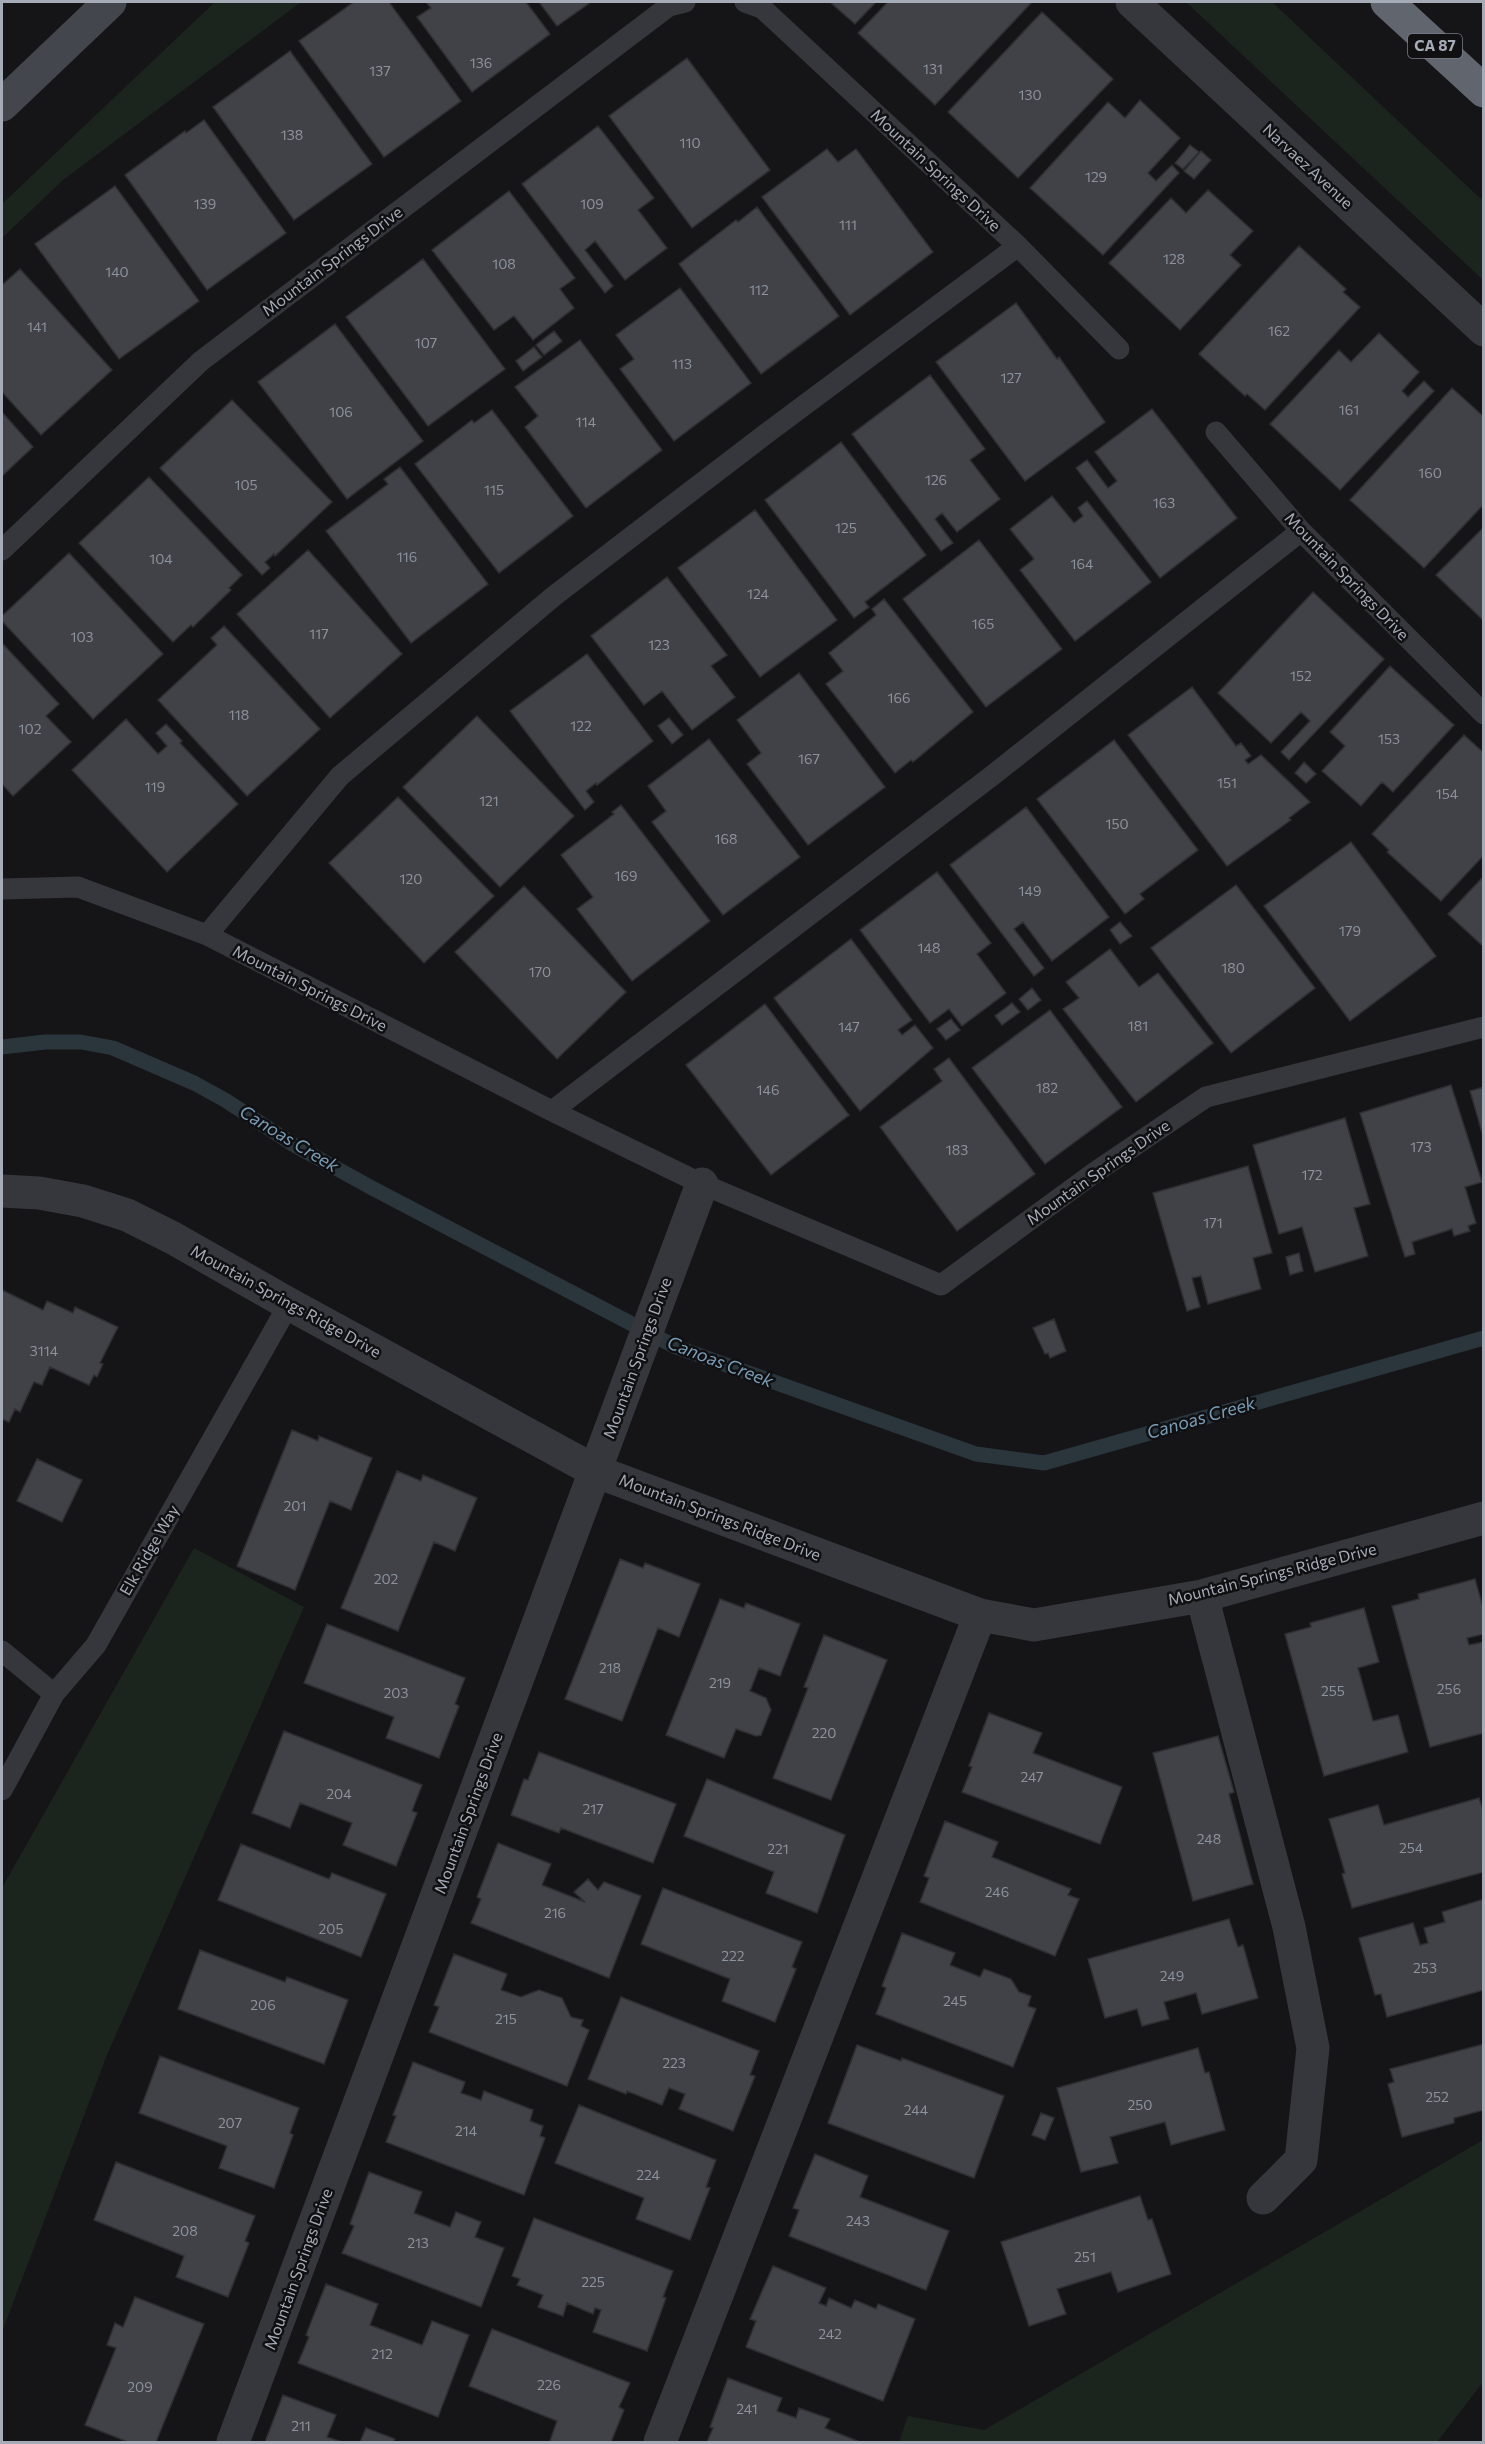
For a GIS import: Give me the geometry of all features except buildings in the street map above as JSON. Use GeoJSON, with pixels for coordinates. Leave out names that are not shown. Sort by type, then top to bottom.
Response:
{"type":"FeatureCollection","features":[{"type":"Feature","properties":{"kind":"highway","name":"CA 87"},"geometry":{"type":"LineString","coordinates":[[1387,2],[1484,92]]}},
{"type":"Feature","properties":{"kind":"main road"},"geometry":{"type":"LineString","coordinates":[[2,105],[110,2]]}},
{"type":"Feature","properties":{"kind":"street","name":"Narvaez Avenue"},"geometry":{"type":"LineString","coordinates":[[1132,2],[1484,330]]}},
{"type":"Feature","properties":{"kind":"street","name":"Mountain Springs Drive"},"geometry":{"type":"LineString","coordinates":[[233,2442],[702,1184]]}},
{"type":"Feature","properties":{"kind":"street","name":"Mountain Springs Ridge Drive"},"geometry":{"type":"LineString","coordinates":[[2,1191],[39,1193],[83,1201],[127,1215],[173,1238],[289,1305],[596,1471],[980,1615],[1034,1624],[1202,1596],[1484,1518]]}},
{"type":"Feature","properties":{"kind":"street"},"geometry":{"type":"LineString","coordinates":[[1202,1596],[1289,1927],[1312,2048],[1301,2160],[1263,2198]]}},
{"type":"Feature","properties":{"kind":"street"},"geometry":{"type":"LineString","coordinates":[[660,2442],[980,1615]]}},
{"type":"Feature","properties":{"kind":"lane","name":"Mountain Springs Drive"},"geometry":{"type":"LineString","coordinates":[[2,550],[201,361],[669,6],[685,2]]}},
{"type":"Feature","properties":{"kind":"lane","name":"Mountain Springs Drive"},"geometry":{"type":"LineString","coordinates":[[745,2],[762,8],[1018,246],[1119,349]]}},
{"type":"Feature","properties":{"kind":"lane"},"geometry":{"type":"LineString","coordinates":[[207,935],[349,769],[554,596],[767,433],[1018,246]]}},
{"type":"Feature","properties":{"kind":"lane","name":"Mountain Springs Drive"},"geometry":{"type":"LineString","coordinates":[[1216,432],[1301,531],[1484,714]]}},
{"type":"Feature","properties":{"kind":"lane"},"geometry":{"type":"LineString","coordinates":[[552,1111],[993,775],[1301,531]]}},
{"type":"Feature","properties":{"kind":"lane","name":"Mountain Springs Drive"},"geometry":{"type":"LineString","coordinates":[[2,889],[78,887],[207,935],[552,1111],[702,1184],[941,1285],[1094,1173],[1206,1097],[1484,1028]]}},
{"type":"Feature","properties":{"kind":"lane","name":"Elk Ridge Way"},"geometry":{"type":"LineString","coordinates":[[2,1790],[54,1694],[96,1645],[289,1305]]}},
{"type":"Feature","properties":{"kind":"lane"},"geometry":{"type":"LineString","coordinates":[[2,1651],[54,1694]]}},
{"type":"Feature","properties":{"kind":"shaded area"},"geometry":{"type":"Polygon","coordinates":[[[215,2],[301,2],[63,180],[2,238],[2,204],[215,2]]]}},
{"type":"Feature","properties":{"kind":"shaded area"},"geometry":{"type":"Polygon","coordinates":[[[1186,2],[1272,2],[1483,201],[1483,280],[1186,2]]]}},
{"type":"Feature","properties":{"kind":"shaded area"},"geometry":{"type":"Polygon","coordinates":[[[194,1548],[304,1607],[107,2055],[2,2332],[2,1888],[194,1548]]]}},
{"type":"Feature","properties":{"kind":"shaded area"},"geometry":{"type":"Polygon","coordinates":[[[1483,2140],[1483,2382],[1437,2442],[899,2442],[908,2416],[984,2430],[1483,2140]]]}},
{"type":"Feature","properties":{"kind":"waterway","name":"Canoas Creek"},"geometry":{"type":"LineString","coordinates":[[2,1047],[45,1042],[81,1042],[113,1048],[194,1083],[225,1100],[294,1145],[372,1188],[676,1347],[976,1454],[1044,1463],[1484,1338]]}}]}
